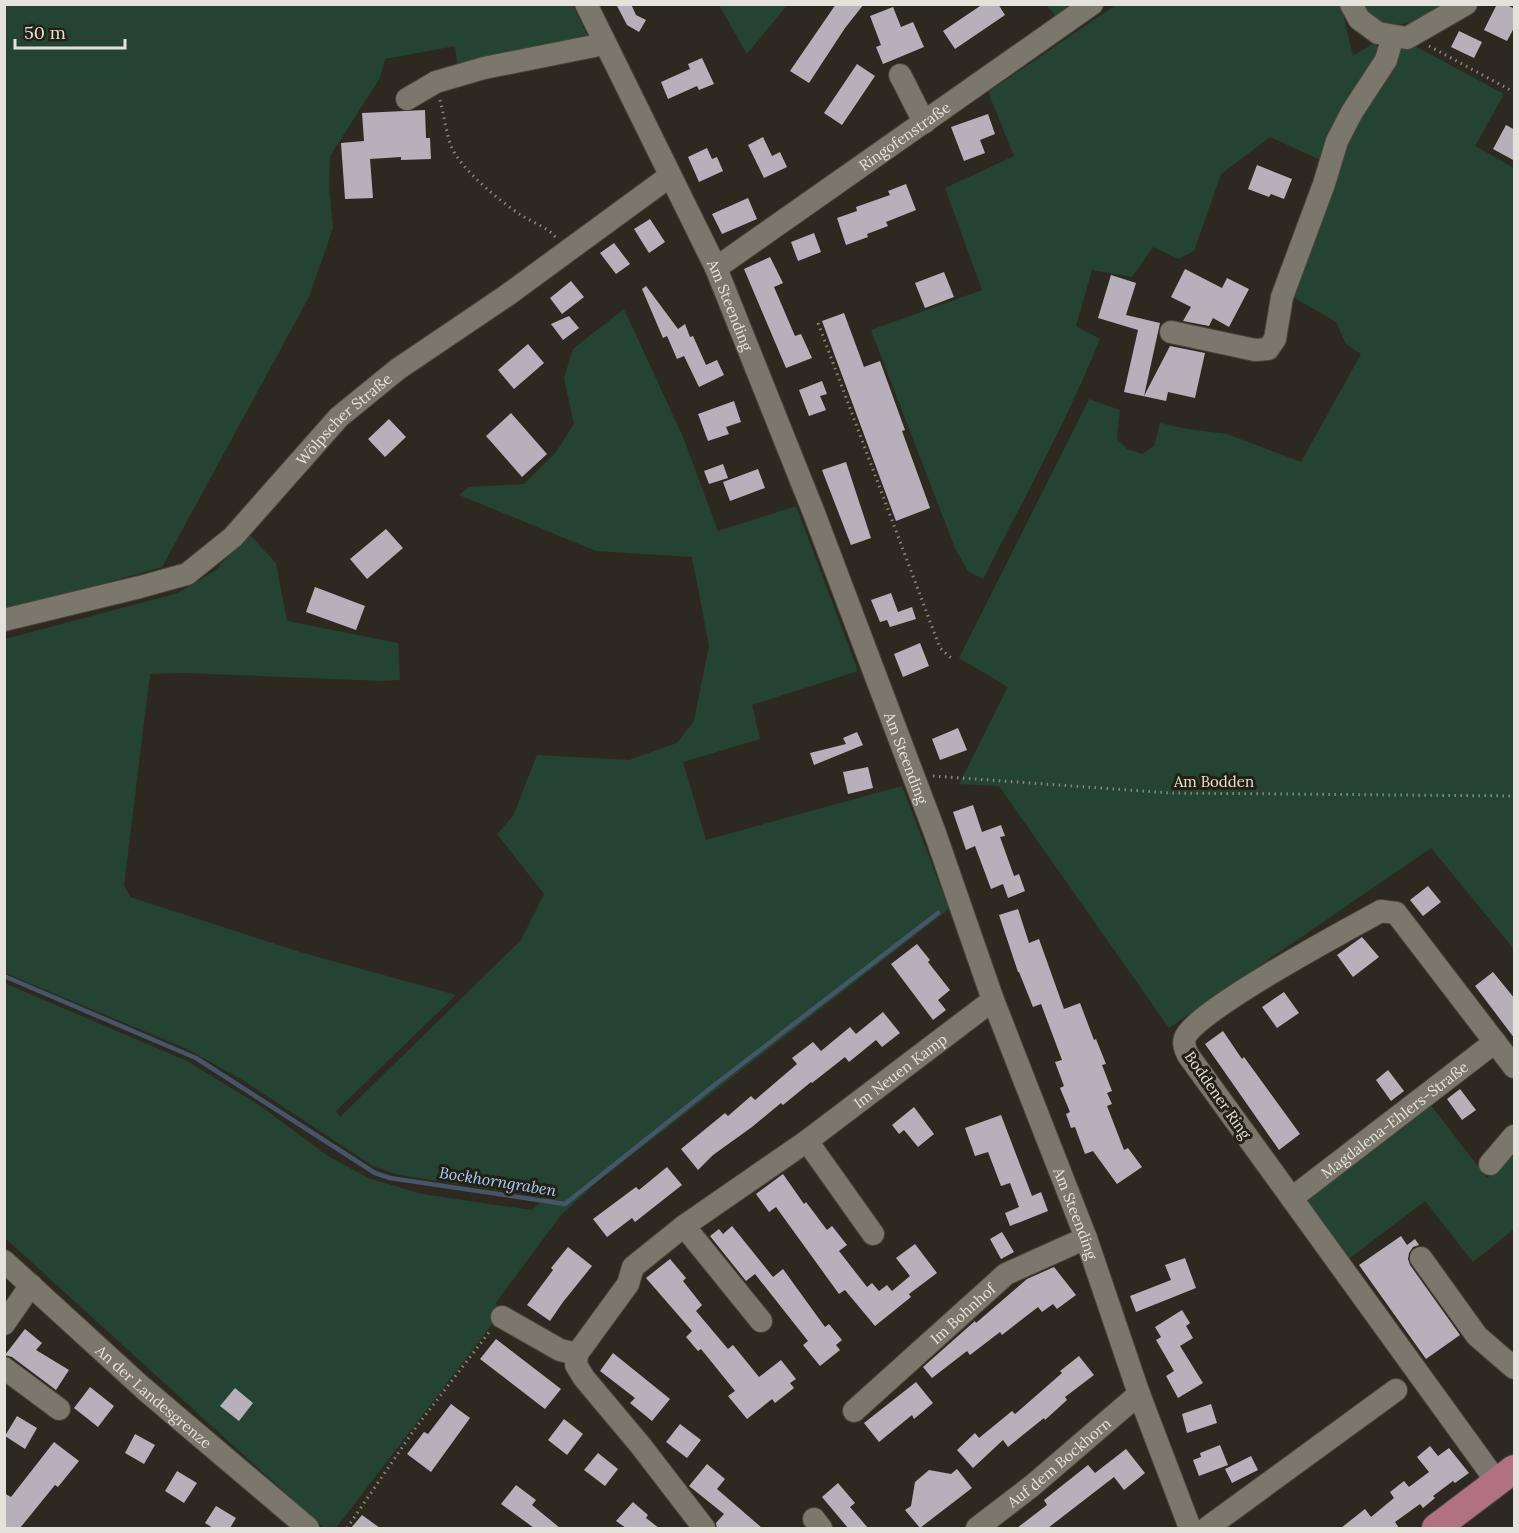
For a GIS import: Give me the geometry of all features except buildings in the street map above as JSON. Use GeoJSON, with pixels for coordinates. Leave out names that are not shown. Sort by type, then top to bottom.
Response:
{"type":"FeatureCollection","features":[{"type":"Feature","properties":{"kind":"main road"},"geometry":{"type":"LineString","coordinates":[[1436,1528],[1506,1475]]}},
{"type":"Feature","properties":{"kind":"street","name":"Am Steending"},"geometry":{"type":"LineString","coordinates":[[586,4],[716,268],[814,513],[951,876],[993,1000],[1086,1238],[1139,1394],[1190,1528]]}},
{"type":"Feature","properties":{"kind":"street","name":"Ringofenstraße"},"geometry":{"type":"LineString","coordinates":[[716,268],[1092,4]]}},
{"type":"Feature","properties":{"kind":"street"},"geometry":{"type":"LineString","coordinates":[[1351,4],[1359,19],[1372,29],[1378,33],[1400,37]]}},
{"type":"Feature","properties":{"kind":"street"},"geometry":{"type":"LineString","coordinates":[[1171,332],[1255,350],[1268,349],[1275,339],[1282,297],[1324,184],[1337,141],[1352,112],[1400,37],[1466,4]]}},
{"type":"Feature","properties":{"kind":"street"},"geometry":{"type":"LineString","coordinates":[[407,99],[436,82],[484,68],[604,44]]}},
{"type":"Feature","properties":{"kind":"street"},"geometry":{"type":"LineString","coordinates":[[900,75],[911,95],[912,102],[925,122]]}},
{"type":"Feature","properties":{"kind":"street","name":"Wölpscher Straße"},"geometry":{"type":"LineString","coordinates":[[4,620],[187,574],[233,537],[339,417],[398,369],[506,296],[670,176]]}},
{"type":"Feature","properties":{"kind":"street","name":"Boddener Ring"},"geometry":{"type":"LineString","coordinates":[[1506,1475],[1292,1198],[1184,1047],[1185,1036],[1194,1025],[1276,970],[1381,911],[1396,913],[1515,1066]]}},
{"type":"Feature","properties":{"kind":"street","name":"Im Neuen Kamp"},"geometry":{"type":"LineString","coordinates":[[577,1354],[628,1284],[633,1267],[684,1226],[807,1141],[993,1000]]}},
{"type":"Feature","properties":{"kind":"street","name":"Magdalena-Ehlers-Straße"},"geometry":{"type":"LineString","coordinates":[[1292,1198],[1495,1042]]}},
{"type":"Feature","properties":{"kind":"street"},"geometry":{"type":"LineString","coordinates":[[1490,1164],[1515,1136]]}},
{"type":"Feature","properties":{"kind":"street"},"geometry":{"type":"LineString","coordinates":[[807,1141],[873,1234]]}},
{"type":"Feature","properties":{"kind":"street"},"geometry":{"type":"LineString","coordinates":[[684,1226],[761,1321]]}},
{"type":"Feature","properties":{"kind":"street","name":"Im Bohnhof"},"geometry":{"type":"LineString","coordinates":[[854,1411],[1006,1274],[1086,1238]]}},
{"type":"Feature","properties":{"kind":"street"},"geometry":{"type":"LineString","coordinates":[[1421,1258],[1477,1336],[1515,1368]]}},
{"type":"Feature","properties":{"kind":"street","name":"An der Landesgrenze"},"geometry":{"type":"LineString","coordinates":[[4,1261],[143,1388],[308,1528]]}},
{"type":"Feature","properties":{"kind":"street"},"geometry":{"type":"LineString","coordinates":[[4,1324],[31,1285]]}},
{"type":"Feature","properties":{"kind":"street"},"geometry":{"type":"LineString","coordinates":[[502,1317],[560,1350],[577,1354],[576,1365],[584,1378],[641,1446],[704,1528]]}},
{"type":"Feature","properties":{"kind":"street"},"geometry":{"type":"LineString","coordinates":[[4,1368],[58,1409]]}},
{"type":"Feature","properties":{"kind":"street"},"geometry":{"type":"LineString","coordinates":[[1207,1528],[1396,1390]]}},
{"type":"Feature","properties":{"kind":"street","name":"Auf dem Bockhorn"},"geometry":{"type":"LineString","coordinates":[[977,1528],[1033,1485],[1139,1394]]}},
{"type":"Feature","properties":{"kind":"path"},"geometry":{"type":"LineString","coordinates":[[1400,37],[1416,39],[1515,92]]}},
{"type":"Feature","properties":{"kind":"path"},"geometry":{"type":"LineString","coordinates":[[436,82],[452,148],[465,166],[494,195],[521,215],[552,233],[567,251]]}},
{"type":"Feature","properties":{"kind":"path"},"geometry":{"type":"LineString","coordinates":[[818,323],[940,648],[951,658]]}},
{"type":"Feature","properties":{"kind":"path","name":"Am Bodden"},"geometry":{"type":"LineString","coordinates":[[913,776],[931,775],[1170,794],[1515,796]]}},
{"type":"Feature","properties":{"kind":"path"},"geometry":{"type":"LineString","coordinates":[[347,1528],[414,1430],[502,1317]]}},
{"type":"Feature","properties":{"kind":"green space"},"geometry":{"type":"Polygon","coordinates":[[[5,5],[573,5],[587,35],[585,38],[458,69],[455,46],[385,59],[380,78],[330,156],[329,187],[333,228],[309,297],[162,567],[5,611],[5,5]]]}},
{"type":"Feature","properties":{"kind":"green space"},"geometry":{"type":"Polygon","coordinates":[[[719,5],[787,5],[747,54],[719,5]]]}},
{"type":"Feature","properties":{"kind":"green space"},"geometry":{"type":"Polygon","coordinates":[[[1046,5],[1080,5],[1059,19],[1046,5]]]}},
{"type":"Feature","properties":{"kind":"green space"},"geometry":{"type":"Polygon","coordinates":[[[1116,5],[1341,5],[1353,56],[1376,42],[1380,60],[1325,162],[1270,137],[1221,174],[1194,251],[1178,259],[1153,247],[1132,277],[1092,270],[1076,326],[1100,339],[1059,430],[983,579],[968,571],[955,548],[871,330],[982,290],[945,188],[1014,156],[988,92],[1116,5]]]}},
{"type":"Feature","properties":{"kind":"green space"},"geometry":{"type":"Polygon","coordinates":[[[1358,5],[1444,5],[1411,22],[1394,25],[1373,20],[1358,5]]]}},
{"type":"Feature","properties":{"kind":"green space"},"geometry":{"type":"Polygon","coordinates":[[[1411,44],[1504,94],[1475,146],[1514,168],[1514,949],[1431,848],[1169,1028],[999,786],[959,784],[1008,687],[959,658],[1089,399],[1120,410],[1117,439],[1127,449],[1142,454],[1154,446],[1160,423],[1227,434],[1301,462],[1361,354],[1346,344],[1336,322],[1288,294],[1351,126],[1398,52],[1411,44]]]}},
{"type":"Feature","properties":{"kind":"green space"},"geometry":{"type":"Polygon","coordinates":[[[624,309],[683,437],[718,531],[796,506],[858,671],[752,705],[760,739],[683,762],[706,840],[902,786],[949,909],[597,1182],[561,1215],[495,1304],[503,1310],[336,1528],[324,1528],[5,1238],[4,983],[187,1061],[259,1105],[328,1156],[368,1178],[422,1194],[531,1210],[546,1198],[399,1175],[373,1166],[244,1081],[187,1049],[5,973],[5,639],[178,593],[216,570],[248,533],[276,563],[287,621],[398,643],[400,680],[185,673],[150,674],[124,885],[130,897],[300,952],[456,995],[336,1111],[340,1117],[521,940],[544,894],[497,834],[513,816],[537,755],[629,760],[677,743],[694,721],[709,646],[692,557],[596,551],[459,495],[469,487],[524,484],[556,452],[574,424],[564,378],[573,349],[624,309]]]}},
{"type":"Feature","properties":{"kind":"green space"},"geometry":{"type":"Polygon","coordinates":[[[1430,1104],[1487,1178],[1514,1155],[1514,1229],[1473,1262],[1425,1201],[1346,1261],[1302,1201],[1430,1104]]]}},
{"type":"Feature","properties":{"kind":"waterway","name":"Bockhorngraben"},"geometry":{"type":"LineString","coordinates":[[4,976],[196,1058],[375,1173],[390,1178],[565,1204],[712,1087],[938,913]]}}]}
